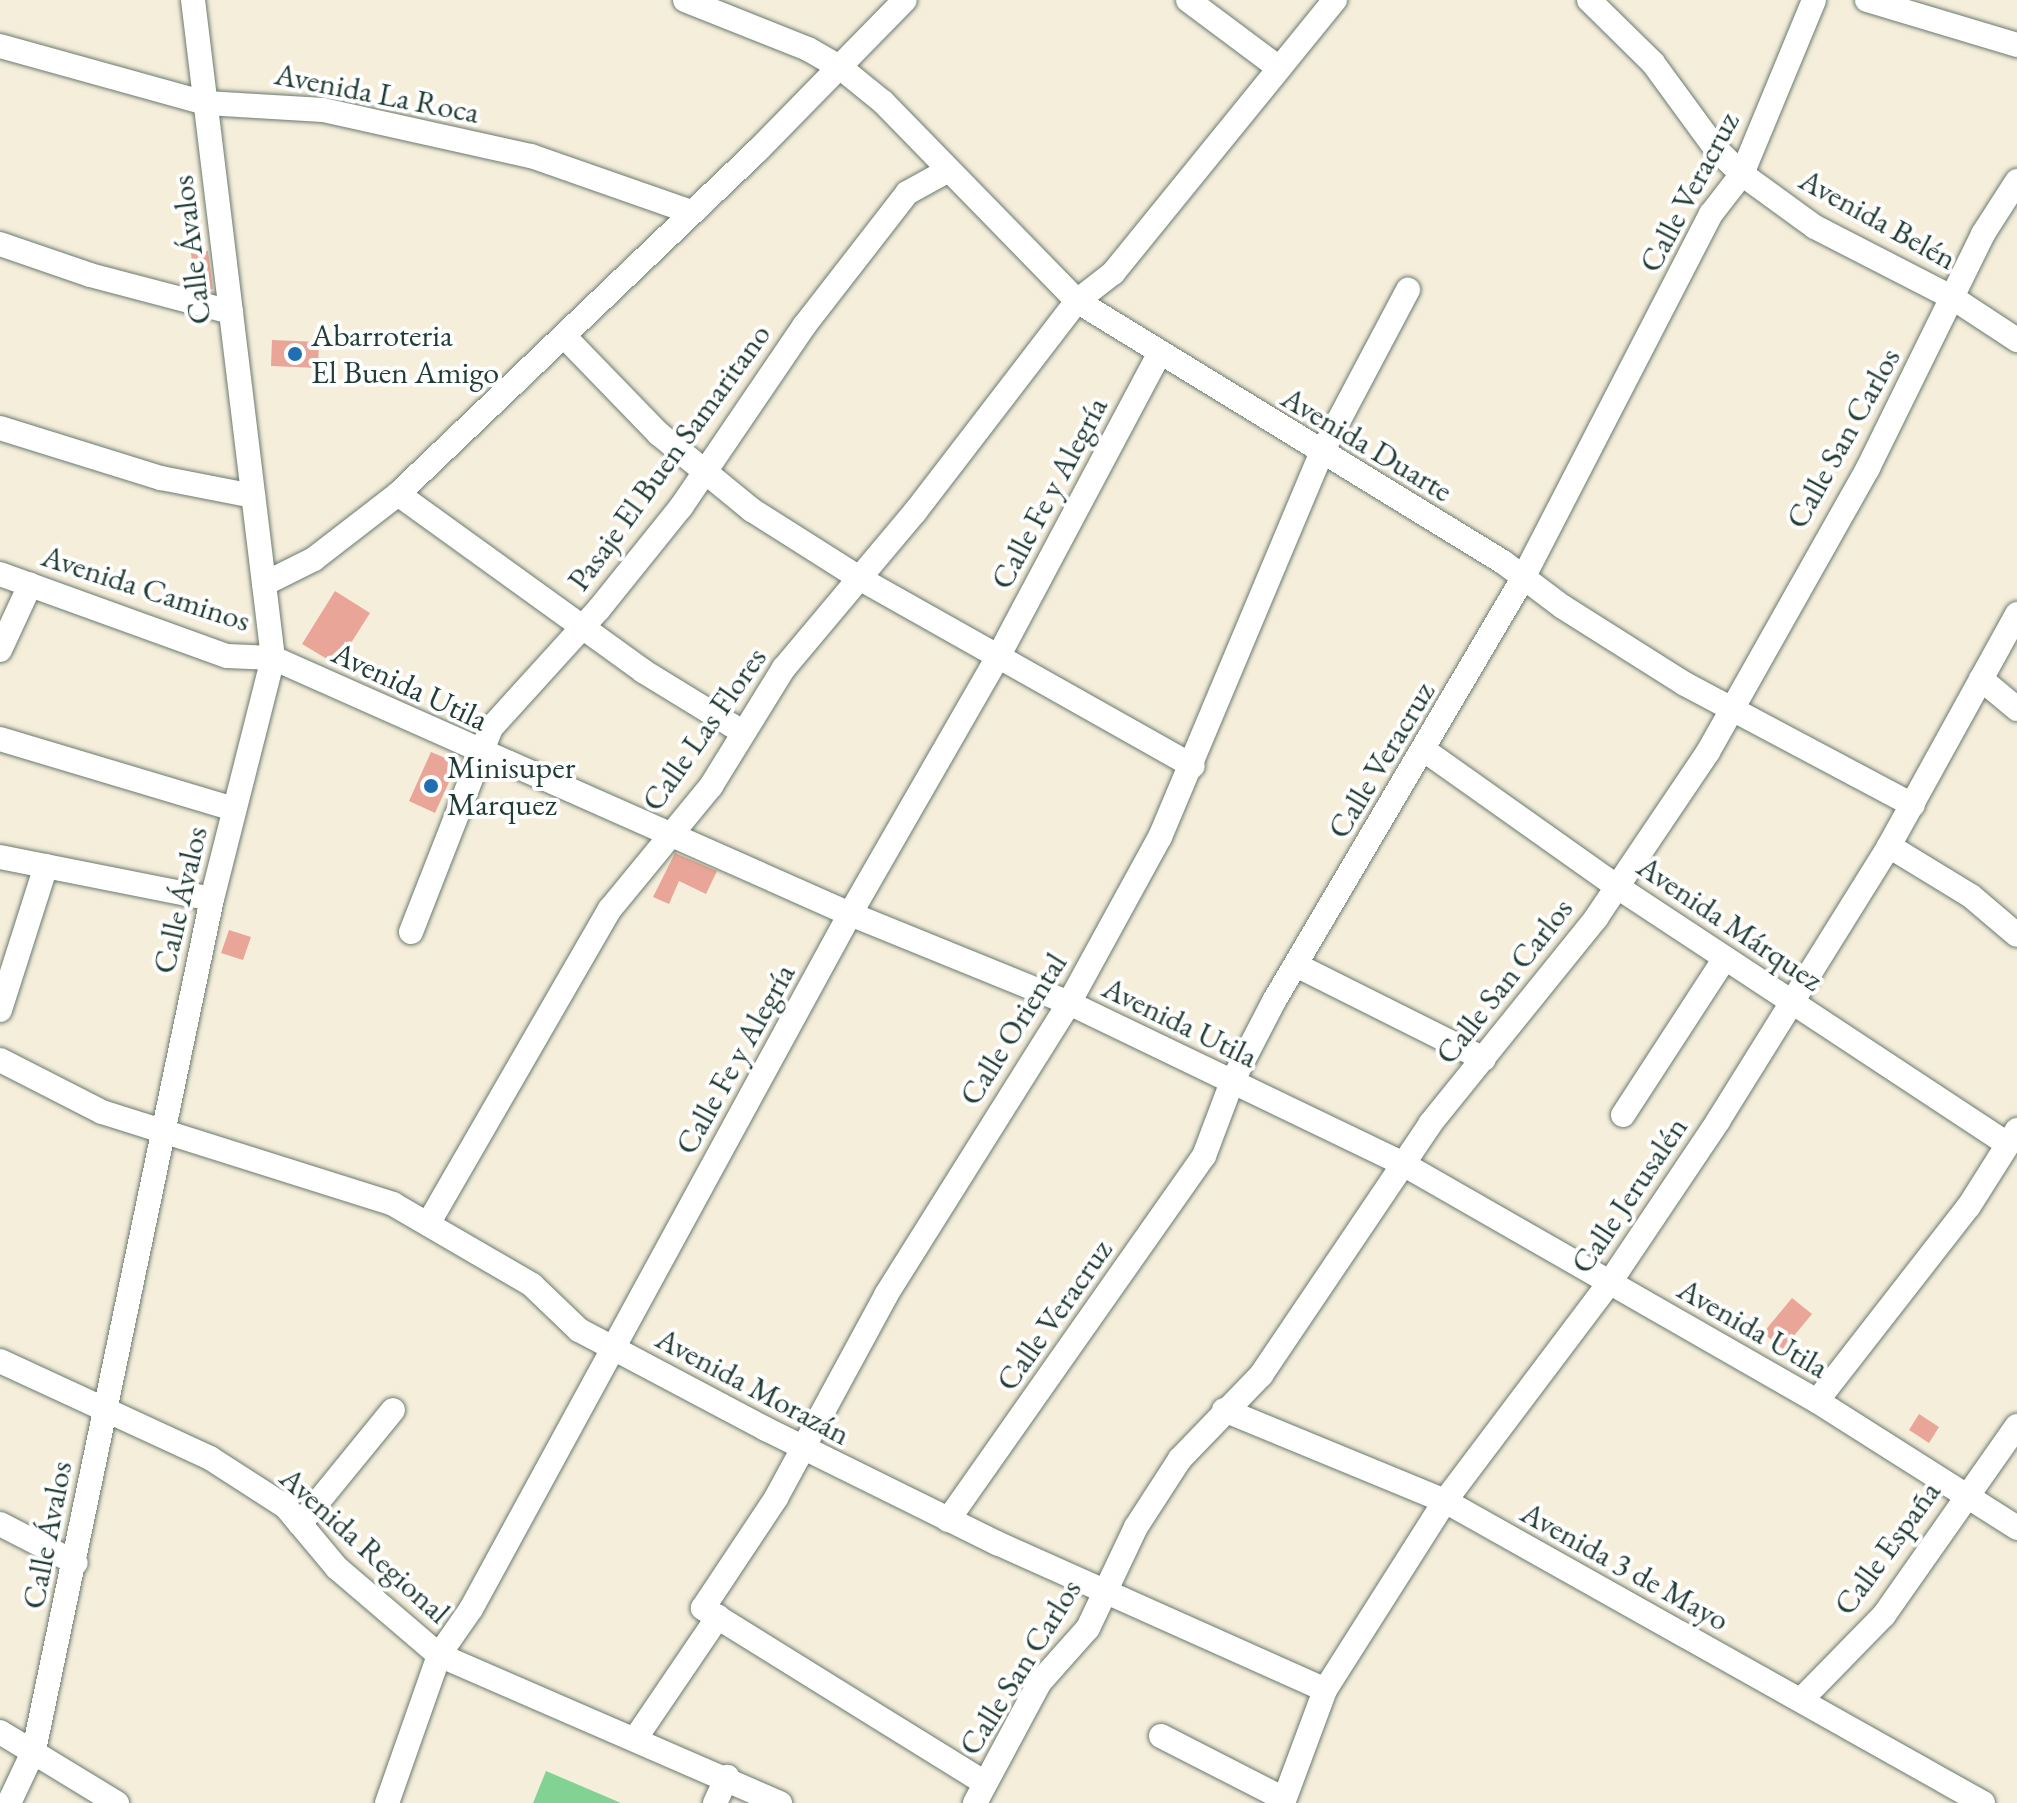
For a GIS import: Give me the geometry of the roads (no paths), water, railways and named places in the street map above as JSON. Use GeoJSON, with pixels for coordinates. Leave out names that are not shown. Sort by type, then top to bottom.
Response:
{"type":"FeatureCollection","features":[{"type":"Feature","properties":{"kind":"street","name":"Calle Ávalos"},"geometry":{"type":"LineString","coordinates":[[9,1803],[34,1750],[76,1563],[103,1409],[212,899],[273,658],[193,0]]}},
{"type":"Feature","properties":{"kind":"street","name":"Avenida Duarte"},"geometry":{"type":"LineString","coordinates":[[685,0],[808,49],[841,68],[883,102],[1077,301],[1523,578],[1685,684],[1913,805]]}},
{"type":"Feature","properties":{"kind":"street"},"geometry":{"type":"LineString","coordinates":[[264,584],[314,559],[398,494],[841,68],[905,0]]}},
{"type":"Feature","properties":{"kind":"street"},"geometry":{"type":"LineString","coordinates":[[1188,0],[1279,68]]}},
{"type":"Feature","properties":{"kind":"street","name":"Calle Las Flores"},"geometry":{"type":"LineString","coordinates":[[428,1224],[610,909],[711,786],[741,731],[1077,301],[1113,273],[1335,0]]}},
{"type":"Feature","properties":{"kind":"street","name":"Avenida Belén"},"geometry":{"type":"LineString","coordinates":[[1589,0],[1653,63],[1716,149],[1742,174],[1815,227],[1953,298],[2017,340]]}},
{"type":"Feature","properties":{"kind":"street","name":"Calle Veracruz"},"geometry":{"type":"LineString","coordinates":[[948,1520],[1204,1156],[1232,1082],[1296,965],[1523,578],[1711,214],[1742,174],[1814,0]]}},
{"type":"Feature","properties":{"kind":"street"},"geometry":{"type":"LineString","coordinates":[[1867,0],[2017,45]]}},
{"type":"Feature","properties":{"kind":"street","name":"Avenida La Roca"},"geometry":{"type":"LineString","coordinates":[[0,46],[206,103],[323,110],[531,156],[691,212]]}},
{"type":"Feature","properties":{"kind":"street","name":"Pasaje El Buen Samaritano"},"geometry":{"type":"LineString","coordinates":[[411,932],[491,728],[582,628],[706,471],[848,266],[907,193],[947,171]]}},
{"type":"Feature","properties":{"kind":"street","name":"Calle San Carlos"},"geometry":{"type":"LineString","coordinates":[[980,1793],[1040,1682],[1088,1628],[1136,1527],[1180,1459],[1261,1375],[1403,1164],[1616,886],[1734,709],[1814,557],[1868,468],[1983,234],[2017,181]]}},
{"type":"Feature","properties":{"kind":"street"},"geometry":{"type":"LineString","coordinates":[[0,244],[90,275],[231,312]]}},
{"type":"Feature","properties":{"kind":"street","name":"Calle Oriental"},"geometry":{"type":"LineString","coordinates":[[635,1739],[804,1449],[886,1295],[1069,1003],[1193,766],[1321,454],[1408,290]]}},
{"type":"Feature","properties":{"kind":"street"},"geometry":{"type":"LineString","coordinates":[[564,336],[659,434],[752,510],[859,578],[1193,766]]}},
{"type":"Feature","properties":{"kind":"street","name":"Calle Fe y Alegría"},"geometry":{"type":"LineString","coordinates":[[387,1803],[439,1655],[471,1609],[850,914],[998,657],[1159,354]]}},
{"type":"Feature","properties":{"kind":"street"},"geometry":{"type":"LineString","coordinates":[[0,428],[161,478],[253,496]]}},
{"type":"Feature","properties":{"kind":"street"},"geometry":{"type":"LineString","coordinates":[[398,494],[582,628],[741,731]]}},
{"type":"Feature","properties":{"kind":"street","name":"Avenida Caminos"},"geometry":{"type":"LineString","coordinates":[[0,574],[227,656],[273,658]]}},
{"type":"Feature","properties":{"kind":"street"},"geometry":{"type":"LineString","coordinates":[[0,650],[30,585]]}},
{"type":"Feature","properties":{"kind":"street","name":"Calle Jerusalén"},"geometry":{"type":"LineString","coordinates":[[1284,1801],[1325,1690],[1445,1501],[1610,1282],[1792,1003],[1913,805],[2017,614]]}},
{"type":"Feature","properties":{"kind":"street","name":"Avenida Utila"},"geometry":{"type":"LineString","coordinates":[[273,658],[481,754],[671,832],[850,914],[1069,1003],[1403,1164],[1817,1401],[2017,1528]]}},
{"type":"Feature","properties":{"kind":"street"},"geometry":{"type":"LineString","coordinates":[[1981,679],[2017,709]]}},
{"type":"Feature","properties":{"kind":"street"},"geometry":{"type":"LineString","coordinates":[[0,739],[234,809]]}},
{"type":"Feature","properties":{"kind":"street","name":"Avenida Márquez"},"geometry":{"type":"LineString","coordinates":[[1424,750],[1616,886],[1792,1003],[2011,1137]]}},
{"type":"Feature","properties":{"kind":"street"},"geometry":{"type":"LineString","coordinates":[[1889,846],[1971,896],[2017,935]]}},
{"type":"Feature","properties":{"kind":"street"},"geometry":{"type":"LineString","coordinates":[[0,857],[212,899]]}},
{"type":"Feature","properties":{"kind":"street"},"geometry":{"type":"LineString","coordinates":[[0,1010],[46,866]]}},
{"type":"Feature","properties":{"kind":"street"},"geometry":{"type":"LineString","coordinates":[[1623,1115],[1725,958]]}},
{"type":"Feature","properties":{"kind":"street"},"geometry":{"type":"LineString","coordinates":[[1296,965],[1484,1059]]}},
{"type":"Feature","properties":{"kind":"street","name":"Avenida Morazán"},"geometry":{"type":"LineString","coordinates":[[0,1060],[102,1112],[393,1204],[532,1285],[579,1330],[804,1449],[948,1520],[1325,1690]]}},
{"type":"Feature","properties":{"kind":"street"},"geometry":{"type":"LineString","coordinates":[[1817,1401],[1969,1206],[2011,1137]]}},
{"type":"Feature","properties":{"kind":"street","name":"Avenida Regional"},"geometry":{"type":"LineString","coordinates":[[0,1361],[210,1458],[286,1507],[337,1568],[439,1655],[520,1694],[727,1777],[780,1803]]}},
{"type":"Feature","properties":{"kind":"street"},"geometry":{"type":"LineString","coordinates":[[300,1524],[393,1410]]}},
{"type":"Feature","properties":{"kind":"street","name":"Avenida 3 de Mayo"},"geometry":{"type":"LineString","coordinates":[[1224,1410],[1445,1501],[1983,1803]]}},
{"type":"Feature","properties":{"kind":"street","name":"Calle España"},"geometry":{"type":"LineString","coordinates":[[1801,1700],[1884,1615],[1965,1494],[2017,1426]]}},
{"type":"Feature","properties":{"kind":"street"},"geometry":{"type":"LineString","coordinates":[[0,1524],[76,1563]]}},
{"type":"Feature","properties":{"kind":"street"},"geometry":{"type":"LineString","coordinates":[[710,1612],[980,1793]]}},
{"type":"Feature","properties":{"kind":"street"},"geometry":{"type":"LineString","coordinates":[[0,1732],[117,1803]]}},
{"type":"Feature","properties":{"kind":"street"},"geometry":{"type":"LineString","coordinates":[[1161,1736],[1284,1801]]}},
{"type":"Feature","properties":{"kind":"street"},"geometry":{"type":"LineString","coordinates":[[715,1803],[727,1777]]}},
{"type":"Feature","properties":{"kind":"place","name":"Abarroteria El Buen Amigo"},"geometry":{"type":"Point","coordinates":[295,354]}},
{"type":"Feature","properties":{"kind":"place","name":"Minisuper Marquez"},"geometry":{"type":"Point","coordinates":[431,786]}}]}
